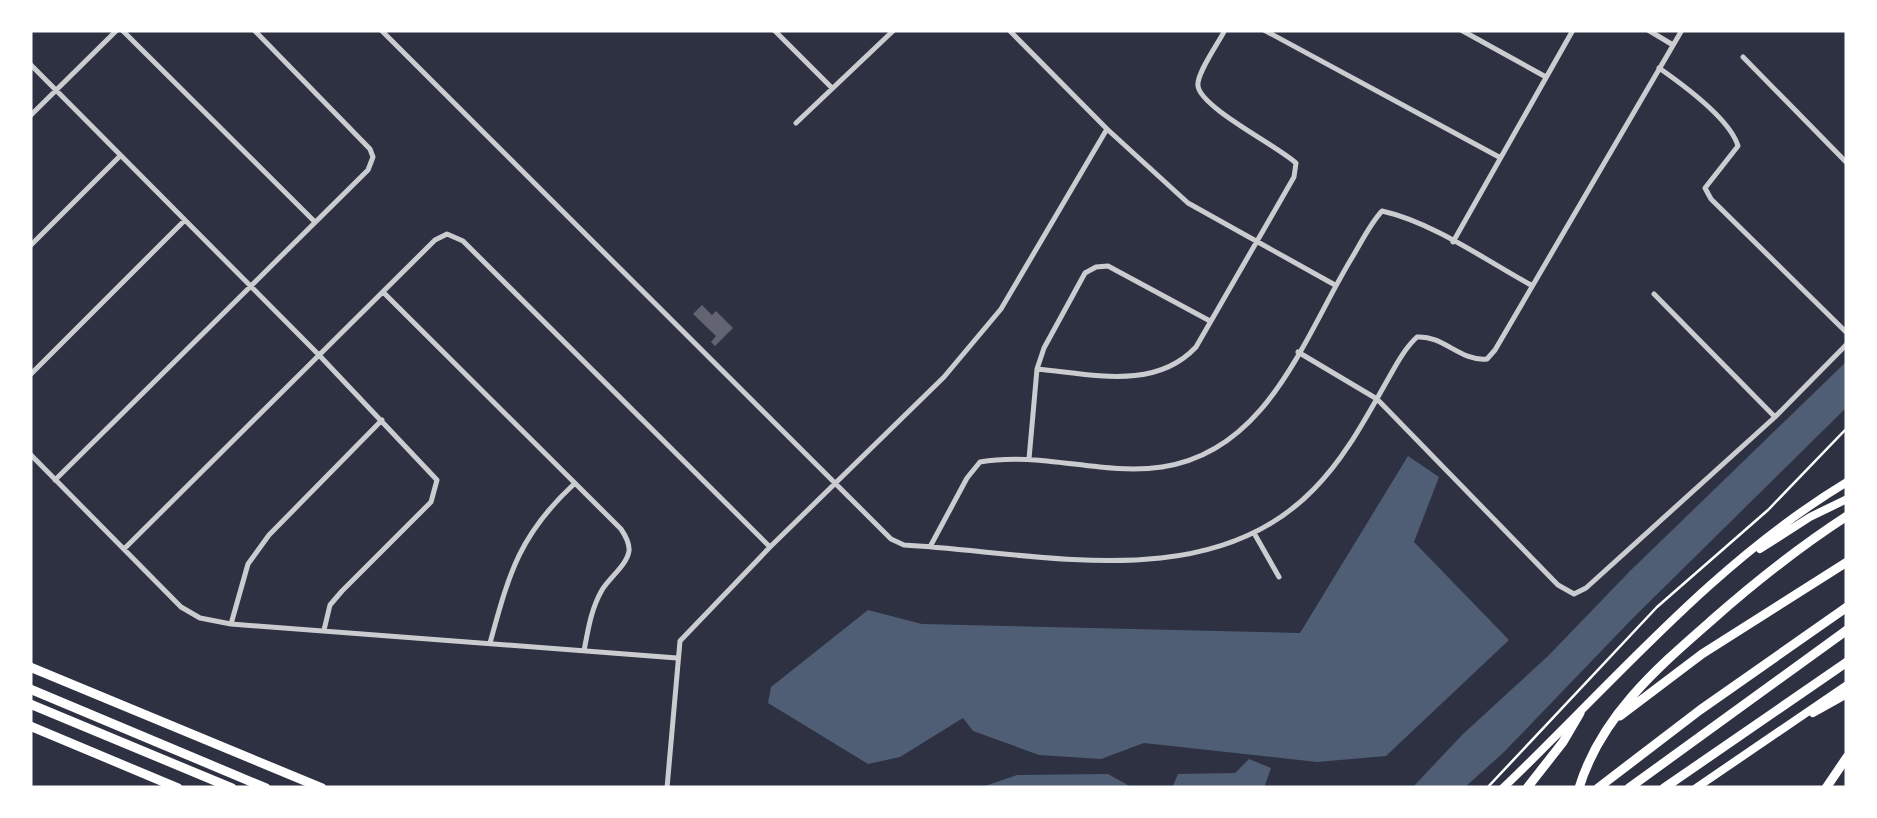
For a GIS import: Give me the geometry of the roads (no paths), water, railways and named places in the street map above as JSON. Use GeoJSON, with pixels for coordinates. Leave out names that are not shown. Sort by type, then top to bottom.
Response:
{"type":"FeatureCollection","features":[{"type":"Feature","properties":{"kind":"highway"},"geometry":{"type":"LineString","coordinates":[[1579,788],[1596,746],[1624,704],[1660,666],[1736,599],[1847,516]]}},
{"type":"Feature","properties":{"kind":"highway"},"geometry":{"type":"LineString","coordinates":[[1614,721],[1702,654],[1847,562]]}},
{"type":"Feature","properties":{"kind":"highway"},"geometry":{"type":"LineString","coordinates":[[1598,788],[1700,710],[1847,607]]}},
{"type":"Feature","properties":{"kind":"highway"},"geometry":{"type":"LineString","coordinates":[[1629,788],[1847,633]]}},
{"type":"Feature","properties":{"kind":"highway"},"geometry":{"type":"LineString","coordinates":[[1664,788],[1847,662]]}},
{"type":"Feature","properties":{"kind":"highway"},"geometry":{"type":"LineString","coordinates":[[30,667],[322,788]]}},
{"type":"Feature","properties":{"kind":"highway"},"geometry":{"type":"LineString","coordinates":[[30,689],[266,788]]}},
{"type":"Feature","properties":{"kind":"highway"},"geometry":{"type":"LineString","coordinates":[[30,704],[232,788]]}},
{"type":"Feature","properties":{"kind":"highway"},"geometry":{"type":"LineString","coordinates":[[1527,788],[1580,713]]}},
{"type":"Feature","properties":{"kind":"highway"},"geometry":{"type":"LineString","coordinates":[[30,726],[178,788]]}},
{"type":"Feature","properties":{"kind":"highway"},"geometry":{"type":"LineString","coordinates":[[1826,788],[1847,757]]}},
{"type":"Feature","properties":{"kind":"main road"},"geometry":{"type":"LineString","coordinates":[[1503,788],[1655,635],[1720,576],[1778,527],[1847,482]]}},
{"type":"Feature","properties":{"kind":"main road"},"geometry":{"type":"LineString","coordinates":[[1720,576],[1810,517],[1847,499]]}},
{"type":"Feature","properties":{"kind":"main road"},"geometry":{"type":"LineString","coordinates":[[1696,788],[1847,685]]}},
{"type":"Feature","properties":{"kind":"main road"},"geometry":{"type":"LineString","coordinates":[[1760,742],[1847,694]]}},
{"type":"Feature","properties":{"kind":"street"},"geometry":{"type":"LineString","coordinates":[[30,116],[119,30],[314,221]]}},
{"type":"Feature","properties":{"kind":"street"},"geometry":{"type":"LineString","coordinates":[[55,480],[368,170],[370,149],[254,30]]}},
{"type":"Feature","properties":{"kind":"street"},"geometry":{"type":"LineString","coordinates":[[381,30],[890,539],[904,545],[1125,562],[1198,553],[1254,533],[1312,492],[1335,465],[1416,337],[1430,336],[1476,360],[1487,359],[1682,30]]}},
{"type":"Feature","properties":{"kind":"street"},"geometry":{"type":"LineString","coordinates":[[774,30],[832,88]]}},
{"type":"Feature","properties":{"kind":"street"},"geometry":{"type":"LineString","coordinates":[[796,123],[894,30]]}},
{"type":"Feature","properties":{"kind":"street"},"geometry":{"type":"LineString","coordinates":[[1009,30],[1106,130],[1188,203],[1335,285]]}},
{"type":"Feature","properties":{"kind":"street"},"geometry":{"type":"LineString","coordinates":[[1038,369],[1142,376],[1168,370],[1182,361],[1196,347],[1294,177],[1296,163],[1242,128],[1202,95],[1198,86],[1200,76],[1225,30]]}},
{"type":"Feature","properties":{"kind":"street"},"geometry":{"type":"LineString","coordinates":[[1264,30],[1500,156]]}},
{"type":"Feature","properties":{"kind":"street"},"geometry":{"type":"LineString","coordinates":[[1461,30],[1546,77]]}},
{"type":"Feature","properties":{"kind":"street"},"geometry":{"type":"LineString","coordinates":[[1453,242],[1574,30]]}},
{"type":"Feature","properties":{"kind":"street"},"geometry":{"type":"LineString","coordinates":[[1648,30],[1673,45]]}},
{"type":"Feature","properties":{"kind":"street"},"geometry":{"type":"LineString","coordinates":[[1743,57],[1847,163]]}},
{"type":"Feature","properties":{"kind":"street"},"geometry":{"type":"LineString","coordinates":[[30,64],[318,354],[436,480],[431,502],[330,605],[324,630]]}},
{"type":"Feature","properties":{"kind":"street"},"geometry":{"type":"LineString","coordinates":[[1659,68],[1681,83],[1734,134],[1738,146],[1705,188],[1711,199],[1847,334]]}},
{"type":"Feature","properties":{"kind":"street"},"geometry":{"type":"LineString","coordinates":[[667,788],[680,641],[944,377],[1002,310],[1106,130]]}},
{"type":"Feature","properties":{"kind":"street"},"geometry":{"type":"LineString","coordinates":[[30,246],[120,156]]}},
{"type":"Feature","properties":{"kind":"street"},"geometry":{"type":"LineString","coordinates":[[931,546],[967,478],[980,462],[1028,459],[1139,470],[1188,460],[1224,444],[1270,400],[1335,285],[1382,212],[1396,214],[1531,285]]}},
{"type":"Feature","properties":{"kind":"street"},"geometry":{"type":"LineString","coordinates":[[30,375],[185,220]]}},
{"type":"Feature","properties":{"kind":"street"},"geometry":{"type":"LineString","coordinates":[[124,549],[434,240],[447,234],[463,241],[770,547]]}},
{"type":"Feature","properties":{"kind":"street"},"geometry":{"type":"LineString","coordinates":[[1028,459],[1044,348],[1084,274],[1096,266],[1108,266],[1210,322]]}},
{"type":"Feature","properties":{"kind":"street"},"geometry":{"type":"LineString","coordinates":[[383,292],[620,528],[629,551],[602,590],[590,616],[584,651]]}},
{"type":"Feature","properties":{"kind":"street"},"geometry":{"type":"LineString","coordinates":[[1654,294],[1775,417]]}},
{"type":"Feature","properties":{"kind":"street"},"geometry":{"type":"LineString","coordinates":[[1298,352],[1378,398],[1558,585],[1574,594],[1586,588],[1775,417],[1847,344]]}},
{"type":"Feature","properties":{"kind":"street"},"geometry":{"type":"LineString","coordinates":[[231,624],[248,564],[269,535],[382,420]]}},
{"type":"Feature","properties":{"kind":"street"},"geometry":{"type":"LineString","coordinates":[[30,454],[181,607],[200,618],[231,624],[678,658]]}},
{"type":"Feature","properties":{"kind":"street"},"geometry":{"type":"LineString","coordinates":[[490,643],[510,569],[540,520],[574,484]]}},
{"type":"Feature","properties":{"kind":"street"},"geometry":{"type":"LineString","coordinates":[[1254,533],[1280,577]]}},
{"type":"Feature","properties":{"kind":"water"},"geometry":{"type":"Polygon","coordinates":[[[1847,361],[1847,407],[1504,752],[1464,788],[1412,788],[1463,734],[1549,655],[1847,361]]]}},
{"type":"Feature","properties":{"kind":"water"},"geometry":{"type":"Polygon","coordinates":[[[1408,456],[1439,477],[1414,542],[1509,640],[1386,756],[1317,762],[1144,743],[1101,759],[1039,755],[973,731],[963,718],[900,757],[868,764],[768,703],[771,687],[868,610],[922,624],[1300,633],[1408,456]]]}},
{"type":"Feature","properties":{"kind":"water"},"geometry":{"type":"Polygon","coordinates":[[[1249,759],[1271,768],[1264,788],[1172,788],[1178,774],[1235,773],[1249,759]]]}},
{"type":"Feature","properties":{"kind":"water"},"geometry":{"type":"Polygon","coordinates":[[[1108,774],[1133,788],[979,788],[1017,775],[1108,774]]]}}]}
